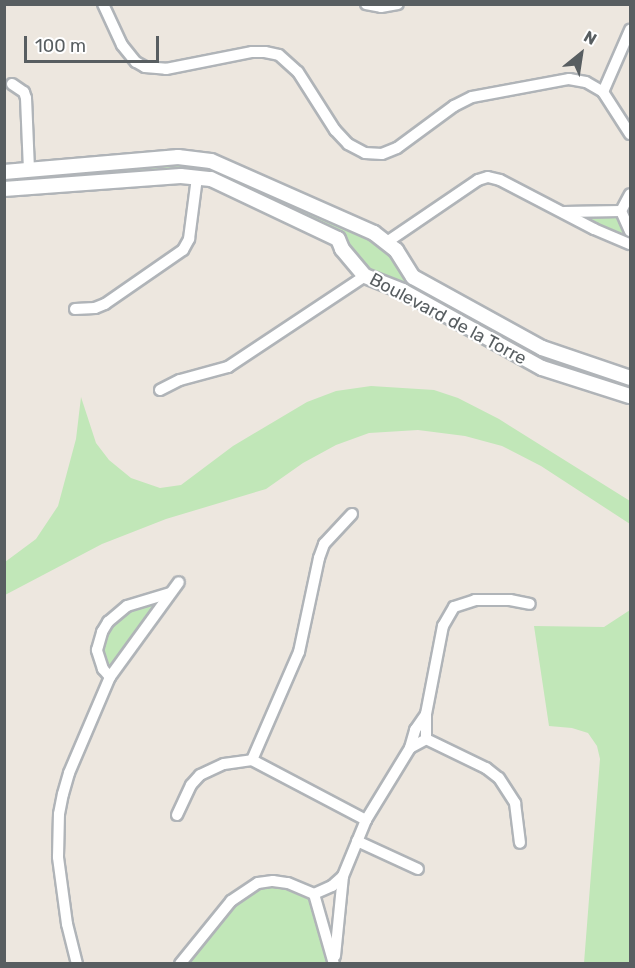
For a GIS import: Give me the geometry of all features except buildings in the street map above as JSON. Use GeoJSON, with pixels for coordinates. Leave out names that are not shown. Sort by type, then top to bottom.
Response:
{"type":"FeatureCollection","features":[{"type":"Feature","properties":{"kind":"street"},"geometry":{"type":"LineString","coordinates":[[103,4],[122,45],[136,62],[146,67],[165,69],[252,52],[265,51],[279,55],[298,72],[341,137],[348,144],[365,153],[382,154],[397,148],[454,106],[472,97],[569,79],[586,82],[603,92],[630,134]]}},
{"type":"Feature","properties":{"kind":"street"},"geometry":{"type":"LineString","coordinates":[[366,4],[381,7],[398,4]]}},
{"type":"Feature","properties":{"kind":"street"},"geometry":{"type":"LineString","coordinates":[[603,92],[630,30]]}},
{"type":"Feature","properties":{"kind":"street"},"geometry":{"type":"LineString","coordinates":[[12,84],[24,92],[26,98],[29,171]]}},
{"type":"Feature","properties":{"kind":"street","name":"Boulevard de la Torre"},"geometry":{"type":"LineString","coordinates":[[4,172],[178,158],[211,161],[387,242],[413,277],[542,348],[630,378]]}},
{"type":"Feature","properties":{"kind":"street"},"geometry":{"type":"LineString","coordinates":[[4,189],[197,177],[224,184],[338,239],[341,229],[351,224]]}},
{"type":"Feature","properties":{"kind":"street"},"geometry":{"type":"LineString","coordinates":[[75,309],[105,304],[183,250],[189,239],[197,177]]}},
{"type":"Feature","properties":{"kind":"street"},"geometry":{"type":"LineString","coordinates":[[387,242],[478,180],[488,177],[500,180],[630,244]]}},
{"type":"Feature","properties":{"kind":"street"},"geometry":{"type":"LineString","coordinates":[[621,211],[630,194]]}},
{"type":"Feature","properties":{"kind":"street"},"geometry":{"type":"LineString","coordinates":[[562,212],[621,211]]}},
{"type":"Feature","properties":{"kind":"street"},"geometry":{"type":"LineString","coordinates":[[621,211],[630,231]]}},
{"type":"Feature","properties":{"kind":"street","name":"Boulevard de la Torre"},"geometry":{"type":"LineString","coordinates":[[338,239],[342,249],[365,276],[403,291],[542,368],[630,396]]}},
{"type":"Feature","properties":{"kind":"street"},"geometry":{"type":"LineString","coordinates":[[160,390],[180,380],[228,367],[365,276]]}},
{"type":"Feature","properties":{"kind":"street"},"geometry":{"type":"LineString","coordinates":[[403,291],[411,286],[413,277]]}},
{"type":"Feature","properties":{"kind":"street"},"geometry":{"type":"LineString","coordinates":[[252,760],[299,652],[321,551],[334,532],[352,514]]}},
{"type":"Feature","properties":{"kind":"street"},"geometry":{"type":"LineString","coordinates":[[76,963],[58,857],[59,814],[69,773],[110,677],[179,582]]}},
{"type":"Feature","properties":{"kind":"street"},"geometry":{"type":"LineString","coordinates":[[110,677],[103,669],[98,650],[102,632],[108,622],[127,606],[170,594]]}},
{"type":"Feature","properties":{"kind":"street"},"geometry":{"type":"LineString","coordinates":[[426,739],[426,714],[443,626],[454,607],[475,600],[510,600],[530,604]]}},
{"type":"Feature","properties":{"kind":"street"},"geometry":{"type":"LineString","coordinates":[[334,963],[343,876],[366,820],[410,748],[415,730],[426,714]]}},
{"type":"Feature","properties":{"kind":"street"},"geometry":{"type":"LineString","coordinates":[[410,748],[426,739]]}},
{"type":"Feature","properties":{"kind":"street"},"geometry":{"type":"LineString","coordinates":[[426,739],[486,768],[499,778],[514,803],[520,843]]}},
{"type":"Feature","properties":{"kind":"street"},"geometry":{"type":"LineString","coordinates":[[177,815],[191,785],[200,775],[224,764],[252,760],[366,820]]}},
{"type":"Feature","properties":{"kind":"street"},"geometry":{"type":"LineString","coordinates":[[357,841],[418,869]]}},
{"type":"Feature","properties":{"kind":"street"},"geometry":{"type":"LineString","coordinates":[[180,963],[231,901],[250,887],[273,881],[288,883],[314,894],[332,886],[343,876]]}},
{"type":"Feature","properties":{"kind":"street"},"geometry":{"type":"LineString","coordinates":[[314,894],[334,963]]}},
{"type":"Feature","properties":{"kind":"green space"},"geometry":{"type":"Polygon","coordinates":[[[195,159],[374,233],[413,277],[542,348],[630,378],[630,396],[558,374],[383,285],[338,239],[211,179],[5,189],[5,172],[195,159]]]}},
{"type":"Feature","properties":{"kind":"green space"},"geometry":{"type":"Polygon","coordinates":[[[621,211],[630,231],[630,244],[562,212],[621,211]]]}},
{"type":"Feature","properties":{"kind":"green space"},"geometry":{"type":"Polygon","coordinates":[[[371,386],[434,390],[458,398],[499,419],[630,501],[630,524],[541,466],[502,446],[465,436],[418,430],[369,433],[336,445],[303,463],[266,489],[166,519],[102,544],[5,595],[5,562],[36,539],[58,506],[76,439],[81,397],[96,443],[109,460],[131,478],[160,488],[181,485],[233,446],[307,402],[336,391],[371,386]]]}},
{"type":"Feature","properties":{"kind":"green space"},"geometry":{"type":"Polygon","coordinates":[[[170,593],[110,677],[99,640],[117,613],[170,593]]]}},
{"type":"Feature","properties":{"kind":"green space"},"geometry":{"type":"Polygon","coordinates":[[[630,610],[630,963],[584,963],[600,759],[597,746],[588,733],[572,728],[549,726],[534,626],[604,627],[630,610]]]}},
{"type":"Feature","properties":{"kind":"green space"},"geometry":{"type":"Polygon","coordinates":[[[273,881],[314,894],[334,964],[180,964],[231,901],[273,881]]]}}]}
